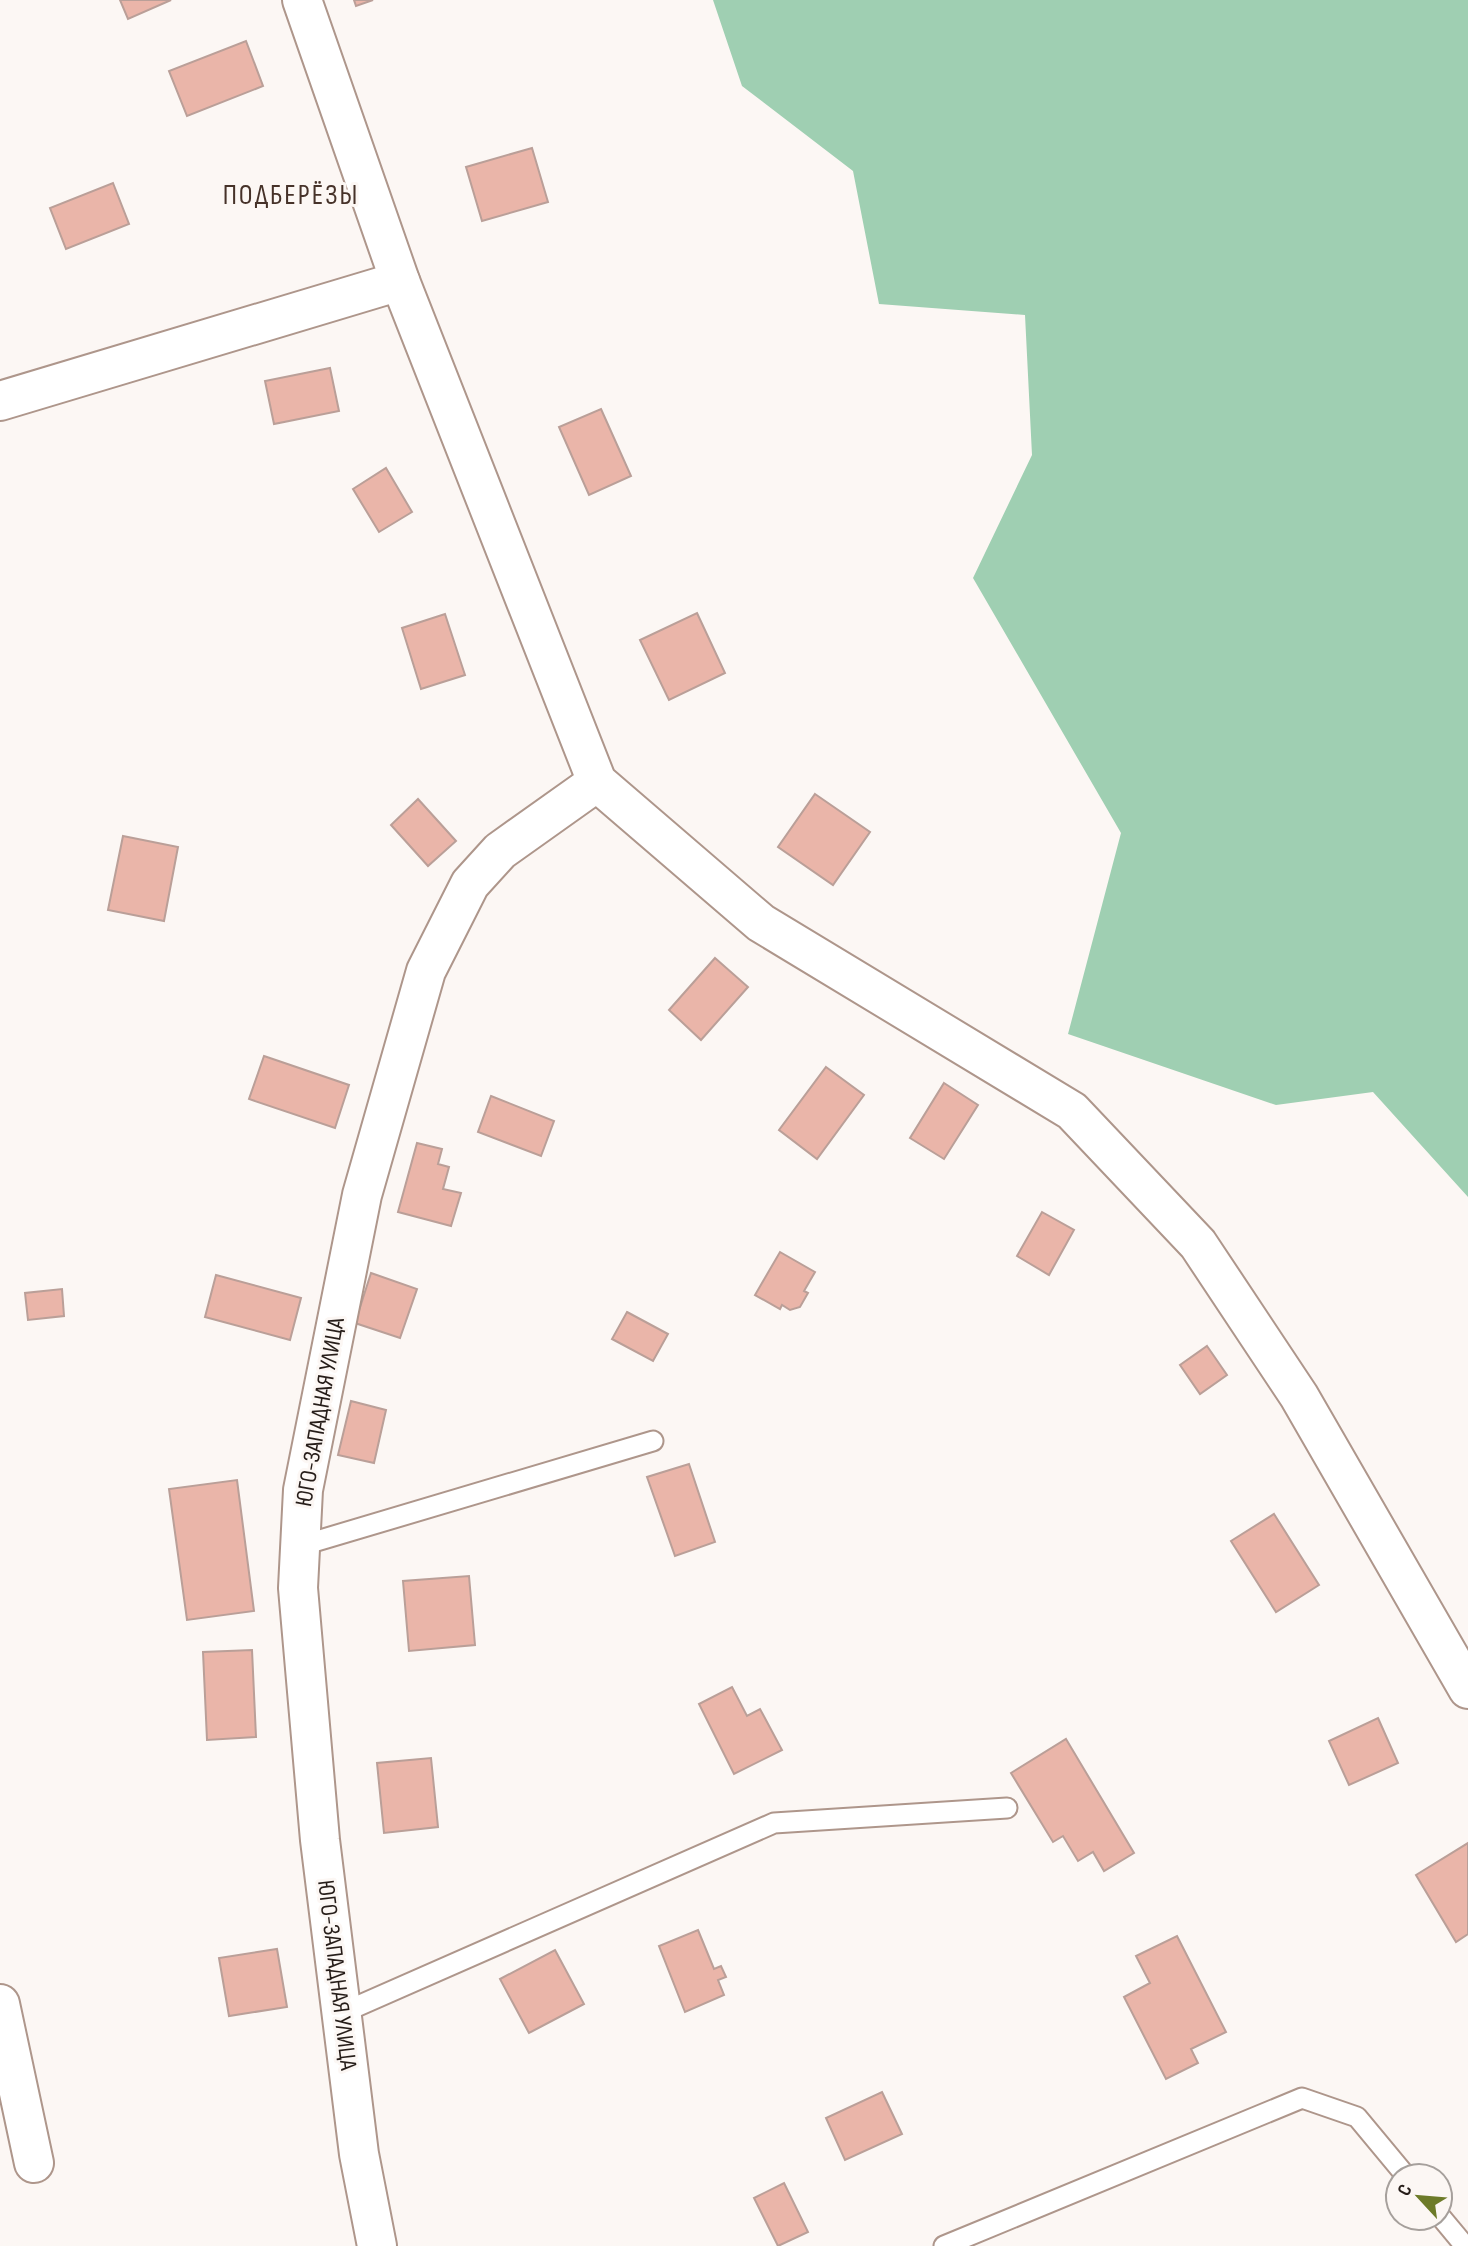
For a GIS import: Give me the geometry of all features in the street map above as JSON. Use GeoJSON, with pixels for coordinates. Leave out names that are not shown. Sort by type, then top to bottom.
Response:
{"type":"FeatureCollection","features":[{"type":"Feature","properties":{"kind":"street"},"geometry":{"type":"LineString","coordinates":[[302,0],[400,281],[597,782],[761,923],[1072,1111],[1198,1244],[1300,1396],[1468,1689]]}},
{"type":"Feature","properties":{"kind":"street"},"geometry":{"type":"LineString","coordinates":[[0,401],[400,281]]}},
{"type":"Feature","properties":{"kind":"street","name":"ЮГО-ЗАПАДНАЯ УЛИЦА"},"geometry":{"type":"LineString","coordinates":[[377,2246],[359,2154],[320,1840],[298,1588],[303,1490],[362,1195],[426,971],[470,884],[500,850],[597,782]]}},
{"type":"Feature","properties":{"kind":"street"},"geometry":{"type":"LineString","coordinates":[[0,2004],[34,2163]]}},
{"type":"Feature","properties":{"kind":"lane"},"geometry":{"type":"LineString","coordinates":[[300,1546],[653,1441]]}},
{"type":"Feature","properties":{"kind":"lane"},"geometry":{"type":"LineString","coordinates":[[342,2013],[774,1823],[1007,1808]]}},
{"type":"Feature","properties":{"kind":"lane"},"geometry":{"type":"LineString","coordinates":[[944,2246],[1301,2098],[1357,2117],[1394,2162]]}},
{"type":"Feature","properties":{"kind":"lane"},"geometry":{"type":"LineString","coordinates":[[1453,2232],[1465,2246]]}},
{"type":"Feature","properties":{"kind":"green space"},"geometry":{"type":"Polygon","coordinates":[[[713,0],[1468,0],[1468,1197],[1373,1092],[1276,1105],[1068,1034],[1121,833],[973,578],[1032,455],[1025,315],[879,304],[853,171],[742,86],[713,0]]]}},
{"type":"Feature","properties":{"kind":"building"},"geometry":{"type":"Polygon","coordinates":[[[120,0],[171,0],[128,19],[120,0]]]}},
{"type":"Feature","properties":{"kind":"building"},"geometry":{"type":"Polygon","coordinates":[[[354,0],[373,0],[356,6],[354,0]]]}},
{"type":"Feature","properties":{"kind":"building"},"geometry":{"type":"Polygon","coordinates":[[[246,41],[263,86],[187,116],[169,71],[246,41]]]}},
{"type":"Feature","properties":{"kind":"building"},"geometry":{"type":"Polygon","coordinates":[[[532,148],[548,202],[482,221],[466,167],[532,148]]]}},
{"type":"Feature","properties":{"kind":"building"},"geometry":{"type":"Polygon","coordinates":[[[113,183],[129,224],[66,249],[50,208],[113,183]]]}},
{"type":"Feature","properties":{"kind":"building"},"geometry":{"type":"Polygon","coordinates":[[[330,368],[339,411],[274,424],[265,381],[330,368]]]}},
{"type":"Feature","properties":{"kind":"building"},"geometry":{"type":"Polygon","coordinates":[[[601,409],[631,476],[589,495],[559,427],[601,409]]]}},
{"type":"Feature","properties":{"kind":"building"},"geometry":{"type":"Polygon","coordinates":[[[386,468],[412,512],[379,532],[353,489],[386,468]]]}},
{"type":"Feature","properties":{"kind":"building"},"geometry":{"type":"Polygon","coordinates":[[[697,613],[725,673],[669,700],[640,640],[697,613]]]}},
{"type":"Feature","properties":{"kind":"building"},"geometry":{"type":"Polygon","coordinates":[[[445,614],[465,675],[421,689],[402,628],[445,614]]]}},
{"type":"Feature","properties":{"kind":"building"},"geometry":{"type":"Polygon","coordinates":[[[815,794],[870,832],[833,885],[778,847],[815,794]]]}},
{"type":"Feature","properties":{"kind":"building"},"geometry":{"type":"Polygon","coordinates":[[[418,799],[456,841],[428,866],[391,825],[418,799]]]}},
{"type":"Feature","properties":{"kind":"building"},"geometry":{"type":"Polygon","coordinates":[[[123,836],[178,847],[164,921],[108,910],[123,836]]]}},
{"type":"Feature","properties":{"kind":"building"},"geometry":{"type":"Polygon","coordinates":[[[715,958],[748,987],[701,1040],[669,1010],[715,958]]]}},
{"type":"Feature","properties":{"kind":"building"},"geometry":{"type":"Polygon","coordinates":[[[264,1056],[349,1085],[335,1128],[249,1099],[264,1056]]]}},
{"type":"Feature","properties":{"kind":"building"},"geometry":{"type":"Polygon","coordinates":[[[826,1067],[864,1095],[817,1159],[779,1130],[826,1067]]]}},
{"type":"Feature","properties":{"kind":"building"},"geometry":{"type":"Polygon","coordinates":[[[944,1083],[978,1105],[944,1159],[910,1138],[944,1083]]]}},
{"type":"Feature","properties":{"kind":"building"},"geometry":{"type":"Polygon","coordinates":[[[491,1096],[554,1121],[541,1156],[478,1132],[491,1096]]]}},
{"type":"Feature","properties":{"kind":"building"},"geometry":{"type":"Polygon","coordinates":[[[417,1143],[442,1149],[438,1164],[449,1167],[443,1189],[461,1193],[451,1226],[398,1212],[417,1143]]]}},
{"type":"Feature","properties":{"kind":"building"},"geometry":{"type":"Polygon","coordinates":[[[1042,1212],[1074,1230],[1049,1275],[1017,1256],[1042,1212]]]}},
{"type":"Feature","properties":{"kind":"building"},"geometry":{"type":"Polygon","coordinates":[[[780,1252],[815,1272],[804,1291],[808,1293],[800,1307],[790,1310],[782,1305],[780,1309],[755,1295],[780,1252]]]}},
{"type":"Feature","properties":{"kind":"building"},"geometry":{"type":"Polygon","coordinates":[[[371,1273],[417,1289],[400,1338],[355,1323],[371,1273]]]}},
{"type":"Feature","properties":{"kind":"building"},"geometry":{"type":"Polygon","coordinates":[[[216,1275],[301,1298],[290,1340],[205,1317],[216,1275]]]}},
{"type":"Feature","properties":{"kind":"building"},"geometry":{"type":"Polygon","coordinates":[[[62,1289],[64,1316],[28,1320],[25,1293],[62,1289]]]}},
{"type":"Feature","properties":{"kind":"building"},"geometry":{"type":"Polygon","coordinates":[[[627,1312],[668,1334],[653,1361],[612,1339],[627,1312]]]}},
{"type":"Feature","properties":{"kind":"building"},"geometry":{"type":"Polygon","coordinates":[[[1207,1346],[1227,1375],[1200,1394],[1180,1365],[1207,1346]]]}},
{"type":"Feature","properties":{"kind":"building"},"geometry":{"type":"Polygon","coordinates":[[[351,1401],[386,1410],[374,1463],[338,1455],[351,1401]]]}},
{"type":"Feature","properties":{"kind":"building"},"geometry":{"type":"Polygon","coordinates":[[[689,1464],[715,1542],[675,1556],[647,1477],[689,1464]]]}},
{"type":"Feature","properties":{"kind":"building"},"geometry":{"type":"Polygon","coordinates":[[[237,1480],[254,1611],[187,1620],[169,1489],[237,1480]]]}},
{"type":"Feature","properties":{"kind":"building"},"geometry":{"type":"Polygon","coordinates":[[[1274,1514],[1319,1585],[1276,1612],[1231,1541],[1274,1514]]]}},
{"type":"Feature","properties":{"kind":"building"},"geometry":{"type":"Polygon","coordinates":[[[469,1576],[475,1645],[409,1651],[403,1581],[469,1576]]]}},
{"type":"Feature","properties":{"kind":"building"},"geometry":{"type":"Polygon","coordinates":[[[252,1650],[256,1737],[207,1740],[203,1652],[252,1650]]]}},
{"type":"Feature","properties":{"kind":"building"},"geometry":{"type":"Polygon","coordinates":[[[732,1687],[747,1716],[760,1709],[782,1750],[734,1774],[699,1704],[732,1687]]]}},
{"type":"Feature","properties":{"kind":"building"},"geometry":{"type":"Polygon","coordinates":[[[1378,1718],[1398,1763],[1349,1785],[1329,1741],[1378,1718]]]}},
{"type":"Feature","properties":{"kind":"building"},"geometry":{"type":"Polygon","coordinates":[[[1066,1739],[1134,1853],[1104,1871],[1093,1852],[1078,1861],[1063,1836],[1053,1842],[1011,1773],[1066,1739]]]}},
{"type":"Feature","properties":{"kind":"building"},"geometry":{"type":"Polygon","coordinates":[[[431,1758],[438,1827],[384,1833],[377,1763],[431,1758]]]}},
{"type":"Feature","properties":{"kind":"building"},"geometry":{"type":"Polygon","coordinates":[[[1468,1843],[1468,1934],[1456,1942],[1416,1875],[1468,1843]]]}},
{"type":"Feature","properties":{"kind":"building"},"geometry":{"type":"Polygon","coordinates":[[[698,1930],[714,1969],[721,1966],[726,1977],[718,1980],[724,1995],[685,2012],[659,1946],[698,1930]]]}},
{"type":"Feature","properties":{"kind":"building"},"geometry":{"type":"Polygon","coordinates":[[[1177,1936],[1226,2032],[1191,2049],[1198,2063],[1166,2079],[1124,1997],[1150,1983],[1136,1956],[1177,1936]]]}},
{"type":"Feature","properties":{"kind":"building"},"geometry":{"type":"Polygon","coordinates":[[[277,1949],[287,2007],[229,2016],[219,1958],[277,1949]]]}},
{"type":"Feature","properties":{"kind":"building"},"geometry":{"type":"Polygon","coordinates":[[[555,1950],[584,2004],[529,2033],[500,1979],[555,1950]]]}},
{"type":"Feature","properties":{"kind":"building"},"geometry":{"type":"Polygon","coordinates":[[[882,2092],[902,2134],[845,2160],[826,2118],[882,2092]]]}},
{"type":"Feature","properties":{"kind":"building"},"geometry":{"type":"Polygon","coordinates":[[[784,2183],[808,2232],[778,2246],[754,2198],[784,2183]]]}},
{"type":"Feature","properties":{"kind":"district","name":"ПОДБЕРЁЗЫ"},"geometry":{"type":"Point","coordinates":[291,195]}}]}
